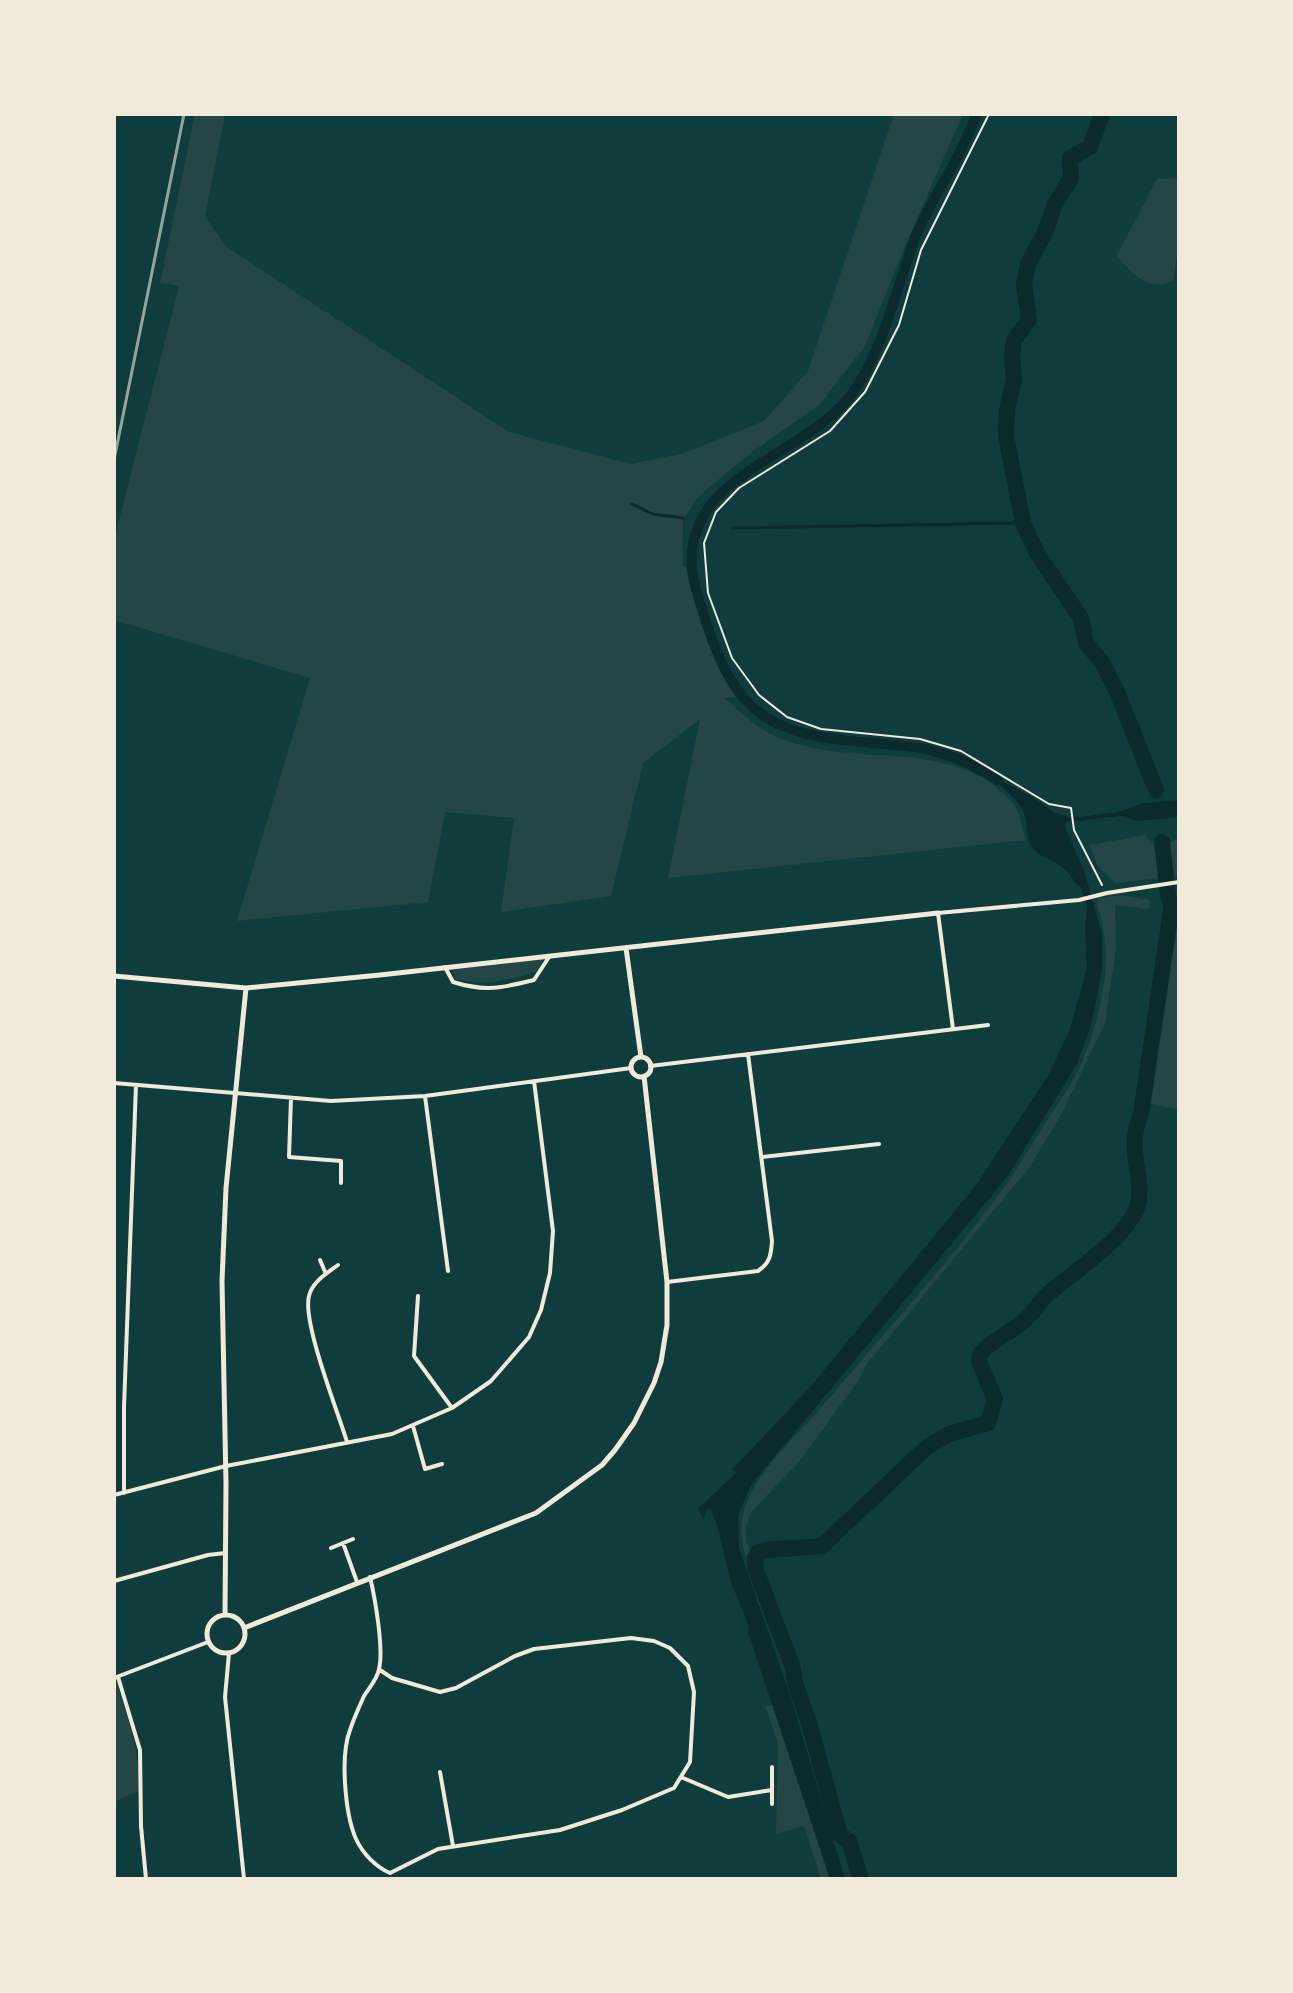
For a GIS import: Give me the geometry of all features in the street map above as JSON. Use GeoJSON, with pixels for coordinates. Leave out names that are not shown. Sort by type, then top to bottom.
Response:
{"type":"FeatureCollection","features":[{"type":"Feature","properties":{"kind":"street"},"geometry":{"type":"LineString","coordinates":[[114,976],[246,988],[1079,900],[1178,882]]}},
{"type":"Feature","properties":{"kind":"street"},"geometry":{"type":"LineString","coordinates":[[938,913],[953,1029]]}},
{"type":"Feature","properties":{"kind":"street"},"geometry":{"type":"LineString","coordinates":[[626,948],[641,1057]]}},
{"type":"Feature","properties":{"kind":"street"},"geometry":{"type":"LineString","coordinates":[[445,967],[453,982],[474,989],[497,989],[534,980],[550,955]]}},
{"type":"Feature","properties":{"kind":"street"},"geometry":{"type":"LineString","coordinates":[[225,1615],[222,1281],[234,1094],[246,988]]}},
{"type":"Feature","properties":{"kind":"street"},"geometry":{"type":"LineString","coordinates":[[650,1066],[988,1025]]}},
{"type":"Feature","properties":{"kind":"street"},"geometry":{"type":"LineString","coordinates":[[667,1282],[758,1271],[766,1266],[771,1255],[772,1241],[748,1054]]}},
{"type":"Feature","properties":{"kind":"street"},"geometry":{"type":"LineString","coordinates":[[244,1628],[536,1513],[602,1465],[634,1423],[654,1383],[667,1325],[667,1282],[644,1076],[650,1066],[648,1060],[641,1057],[634,1059],[631,1068],[635,1075],[644,1076]]}},
{"type":"Feature","properties":{"kind":"street"},"geometry":{"type":"LineString","coordinates":[[114,1083],[331,1101],[425,1096],[631,1068]]}},
{"type":"Feature","properties":{"kind":"street"},"geometry":{"type":"LineString","coordinates":[[114,1495],[226,1466],[392,1434],[452,1408],[484,1388],[529,1337],[547,1291],[553,1231],[534,1081]]}},
{"type":"Feature","properties":{"kind":"street"},"geometry":{"type":"LineString","coordinates":[[124,1493],[124,1407],[136,1085]]}},
{"type":"Feature","properties":{"kind":"street"},"geometry":{"type":"LineString","coordinates":[[425,1096],[448,1271]]}},
{"type":"Feature","properties":{"kind":"street"},"geometry":{"type":"LineString","coordinates":[[291,1098],[289,1157],[341,1161],[341,1183]]}},
{"type":"Feature","properties":{"kind":"street"},"geometry":{"type":"LineString","coordinates":[[761,1157],[879,1144]]}},
{"type":"Feature","properties":{"kind":"street"},"geometry":{"type":"LineString","coordinates":[[320,1260],[326,1274]]}},
{"type":"Feature","properties":{"kind":"street"},"geometry":{"type":"LineString","coordinates":[[338,1265],[315,1282],[309,1295],[308,1308],[313,1340],[347,1442]]}},
{"type":"Feature","properties":{"kind":"street"},"geometry":{"type":"LineString","coordinates":[[418,1296],[414,1356],[452,1408]]}},
{"type":"Feature","properties":{"kind":"street"},"geometry":{"type":"LineString","coordinates":[[114,1407],[124,1407]]}},
{"type":"Feature","properties":{"kind":"street"},"geometry":{"type":"LineString","coordinates":[[413,1426],[425,1469],[442,1464]]}},
{"type":"Feature","properties":{"kind":"street"},"geometry":{"type":"LineString","coordinates":[[331,1548],[353,1539]]}},
{"type":"Feature","properties":{"kind":"street"},"geometry":{"type":"LineString","coordinates":[[343,1543],[357,1582]]}},
{"type":"Feature","properties":{"kind":"street"},"geometry":{"type":"LineString","coordinates":[[114,1581],[225,1553]]}},
{"type":"Feature","properties":{"kind":"street"},"geometry":{"type":"LineString","coordinates":[[370,1577],[377,1608],[380,1670],[348,1733],[345,1757],[347,1800],[356,1840],[373,1863],[390,1873],[438,1849],[560,1830],[650,1798],[674,1788],[683,1778],[690,1762],[694,1698],[692,1676],[683,1660],[670,1648],[654,1641],[618,1637],[534,1649],[456,1688],[440,1692],[392,1678],[380,1670]]}},
{"type":"Feature","properties":{"kind":"street"},"geometry":{"type":"LineString","coordinates":[[225,1615],[239,1619],[244,1628],[243,1644],[229,1653],[217,1651],[208,1642],[207,1632],[211,1622],[225,1615]]}},
{"type":"Feature","properties":{"kind":"street"},"geometry":{"type":"LineString","coordinates":[[146,1879],[141,1826],[140,1750],[116,1677],[208,1642]]}},
{"type":"Feature","properties":{"kind":"street"},"geometry":{"type":"LineString","coordinates":[[229,1653],[225,1697],[244,1879]]}},
{"type":"Feature","properties":{"kind":"street"},"geometry":{"type":"LineString","coordinates":[[772,1767],[772,1804]]}},
{"type":"Feature","properties":{"kind":"street"},"geometry":{"type":"LineString","coordinates":[[440,1772],[453,1846]]}},
{"type":"Feature","properties":{"kind":"street"},"geometry":{"type":"LineString","coordinates":[[683,1778],[728,1797],[772,1790]]}},
{"type":"Feature","properties":{"kind":"path"},"geometry":{"type":"LineString","coordinates":[[989,114],[921,250],[899,325],[865,392],[830,431],[739,488],[716,512],[704,543],[708,593],[732,658],[759,695],[787,717],[821,729],[920,739],[961,751],[1049,804],[1071,808],[1074,830],[1107,893]]}},
{"type":"Feature","properties":{"kind":"shaded area"},"geometry":{"type":"Polygon","coordinates":[[[195,114],[225,114],[205,217],[227,247],[509,432],[631,464],[684,453],[764,421],[808,371],[894,114],[963,114],[865,346],[820,404],[752,452],[700,495],[683,519],[682,565],[692,570],[718,659],[743,697],[725,698],[746,717],[776,736],[813,748],[904,757],[961,768],[988,781],[1011,801],[1019,814],[1026,840],[668,878],[700,719],[643,763],[611,896],[501,912],[514,818],[445,812],[428,902],[237,921],[310,678],[114,620],[114,540],[179,286],[160,283],[195,114]]]}},
{"type":"Feature","properties":{"kind":"shaded area"},"geometry":{"type":"Polygon","coordinates":[[[1179,178],[1179,244],[1173,281],[1149,283],[1128,269],[1117,255],[1157,179],[1179,178]]]}},
{"type":"Feature","properties":{"kind":"shaded area"},"geometry":{"type":"Polygon","coordinates":[[[988,774],[1070,818],[1119,812],[1143,803],[1179,800],[1179,817],[1138,821],[1120,816],[1066,822],[1065,827],[1085,874],[1102,934],[1098,992],[1077,1064],[1007,1177],[751,1485],[738,1515],[739,1548],[791,1698],[845,1879],[830,1879],[748,1632],[749,1627],[731,1582],[717,1524],[710,1508],[706,1510],[704,1519],[698,1509],[736,1473],[732,1470],[811,1386],[977,1184],[1049,1074],[1070,1029],[1087,967],[1087,906],[1080,886],[1065,869],[1033,848],[1020,807],[988,774]]]}},
{"type":"Feature","properties":{"kind":"shaded area"},"geometry":{"type":"Polygon","coordinates":[[[1146,835],[1151,844],[1171,842],[1179,837],[1179,876],[1115,883],[1097,865],[1090,845],[1146,835]]]}},
{"type":"Feature","properties":{"kind":"shaded area"},"geometry":{"type":"Polygon","coordinates":[[[1179,893],[1179,1110],[1141,1101],[1169,927],[1172,904],[1168,895],[1179,893]]]}},
{"type":"Feature","properties":{"kind":"shaded area"},"geometry":{"type":"Polygon","coordinates":[[[1120,895],[1150,900],[1149,909],[1115,905],[1116,949],[1105,1023],[1062,1113],[1029,1168],[866,1365],[858,1381],[798,1463],[751,1512],[746,1526],[746,1540],[789,1683],[744,1550],[741,1528],[747,1503],[754,1487],[776,1457],[919,1294],[987,1211],[1068,1088],[1089,1043],[1104,983],[1105,942],[1096,903],[1099,898],[1120,895]]]}},
{"type":"Feature","properties":{"kind":"shaded area"},"geometry":{"type":"Polygon","coordinates":[[[543,959],[537,971],[497,981],[456,979],[453,970],[543,959]]]}},
{"type":"Feature","properties":{"kind":"shaded area"},"geometry":{"type":"Polygon","coordinates":[[[114,1681],[132,1735],[138,1791],[116,1801],[114,1808],[114,1681]]]}},
{"type":"Feature","properties":{"kind":"shaded area"},"geometry":{"type":"Polygon","coordinates":[[[773,1705],[830,1879],[821,1879],[804,1826],[776,1834],[778,1743],[765,1706],[773,1705]]]}},
{"type":"Feature","properties":{"kind":"waterway"},"geometry":{"type":"LineString","coordinates":[[977,114],[917,233],[884,330],[858,385],[837,410],[812,431],[729,486],[708,508],[695,536],[692,570],[706,622],[728,676],[745,699],[767,718],[784,727],[822,737],[931,750],[961,760],[998,780]]}},
{"type":"Feature","properties":{"kind":"waterway"},"geometry":{"type":"LineString","coordinates":[[1102,114],[1090,147],[1070,158],[1071,178],[1055,204],[1028,264],[1024,284],[1029,320],[1014,340],[1014,379],[1007,410],[1006,436],[1023,523],[1037,553],[1081,618],[1086,643],[1102,662],[1118,694],[1156,790]]}},
{"type":"Feature","properties":{"kind":"waterway"},"geometry":{"type":"LineString","coordinates":[[632,504],[653,514],[683,518]]}},
{"type":"Feature","properties":{"kind":"waterway"},"geometry":{"type":"LineString","coordinates":[[732,528],[1023,523]]}},
{"type":"Feature","properties":{"kind":"waterway"},"geometry":{"type":"LineString","coordinates":[[861,1879],[849,1841],[840,1835],[793,1668],[756,1570],[755,1558],[765,1550],[822,1546],[927,1447],[949,1434],[988,1423],[995,1399],[979,1362],[980,1354],[1024,1321],[1048,1294],[1109,1244],[1130,1222],[1139,1200],[1136,1128],[1141,1114],[1172,904],[1168,895],[1162,842]]}},
{"type":"Feature","properties":{"kind":"railway"},"geometry":{"type":"LineString","coordinates":[[114,460],[184,114]]}}]}
